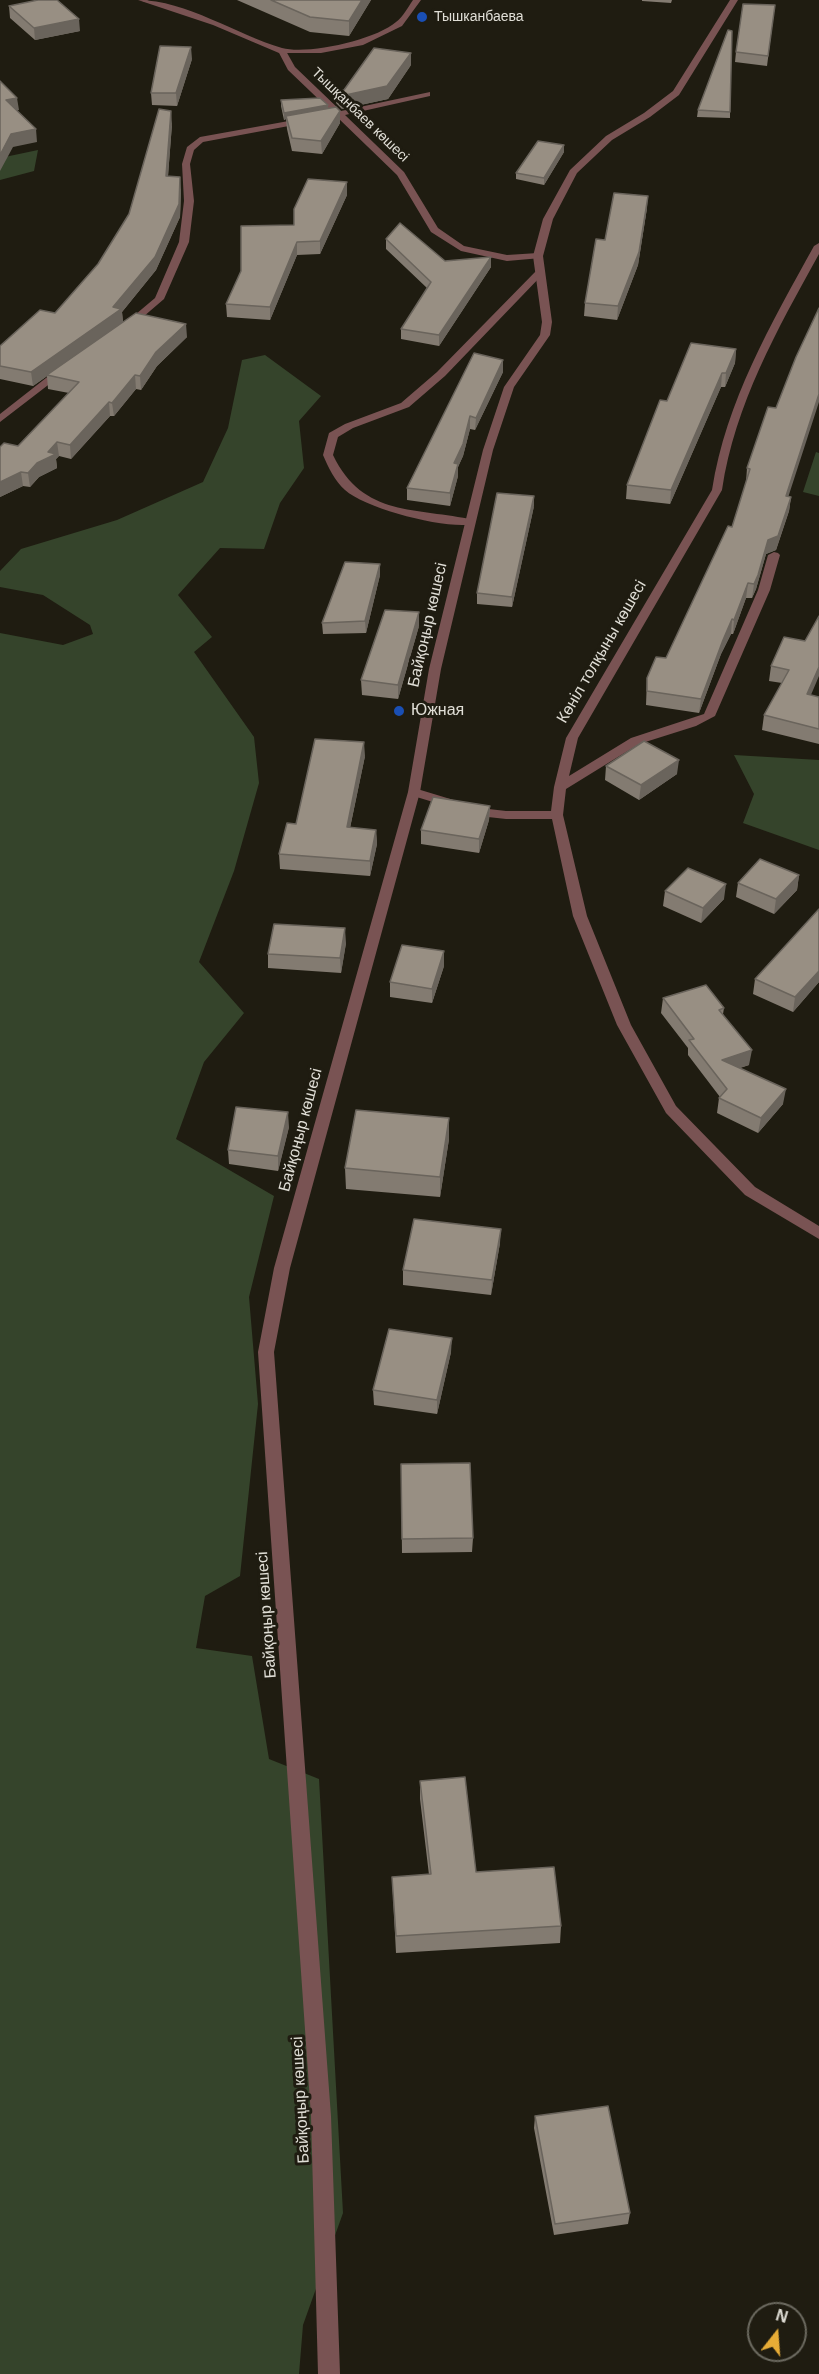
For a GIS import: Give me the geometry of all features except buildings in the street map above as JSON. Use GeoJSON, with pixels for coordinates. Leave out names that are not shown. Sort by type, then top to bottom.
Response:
{"type":"FeatureCollection","features":[{"type":"Feature","properties":{"kind":"street"},"geometry":{"type":"LineString","coordinates":[[144,0],[216,23],[282,51],[321,51],[360,43],[399,24],[417,0]]}},
{"type":"Feature","properties":{"kind":"street","name":"Байқоңыр көшесі"},"geometry":{"type":"LineString","coordinates":[[329,2374],[321,2116],[266,1352],[282,1268],[414,792],[435,669],[488,450],[509,387],[545,335],[547,322],[538,256],[548,219],[573,172],[609,138],[647,115],[676,93],[734,0]]}},
{"type":"Feature","properties":{"kind":"street","name":"Тышқанбаев көшесі"},"geometry":{"type":"LineString","coordinates":[[282,51],[291,68],[401,174],[434,230],[461,248],[507,258],[538,256]]}},
{"type":"Feature","properties":{"kind":"street"},"geometry":{"type":"LineString","coordinates":[[112,337],[159,299],[184,242],[189,201],[186,164],[190,149],[201,140],[223,134],[340,114],[427,94]]}},
{"type":"Feature","properties":{"kind":"street","name":"Көніл толқыны көшесі"},"geometry":{"type":"LineString","coordinates":[[819,246],[776,323],[746,390],[724,449],[717,490],[572,738],[560,788],[557,815],[580,916],[624,1025],[671,1109],[750,1191],[819,1233]]}},
{"type":"Feature","properties":{"kind":"street"},"geometry":{"type":"LineString","coordinates":[[470,522],[404,513],[353,492],[338,475],[328,455],[333,435],[349,426],[405,405],[441,374],[539,273]]}},
{"type":"Feature","properties":{"kind":"street"},"geometry":{"type":"LineString","coordinates":[[0,419],[73,363]]}},
{"type":"Feature","properties":{"kind":"street"},"geometry":{"type":"LineString","coordinates":[[560,788],[636,740],[679,726],[697,723],[709,716],[764,590],[774,555]]}},
{"type":"Feature","properties":{"kind":"street"},"geometry":{"type":"LineString","coordinates":[[414,792],[479,812],[507,815],[557,815]]}},
{"type":"Feature","properties":{"kind":"green space"},"geometry":{"type":"Polygon","coordinates":[[[38,150],[34,171],[0,180],[0,158],[38,150]]]}},
{"type":"Feature","properties":{"kind":"green space"},"geometry":{"type":"Polygon","coordinates":[[[265,355],[321,396],[299,421],[304,468],[280,503],[264,549],[220,548],[178,595],[212,637],[194,652],[254,737],[259,783],[234,871],[199,962],[244,1013],[204,1062],[176,1139],[274,1196],[249,1297],[258,1404],[240,1576],[205,1596],[196,1648],[252,1656],[269,1759],[319,1779],[343,2213],[303,2325],[299,2374],[0,2374],[0,633],[63,645],[93,634],[90,625],[43,595],[0,587],[0,571],[21,549],[117,520],[203,482],[228,428],[242,360],[265,355]]]}},
{"type":"Feature","properties":{"kind":"green space"},"geometry":{"type":"Polygon","coordinates":[[[816,452],[819,453],[819,496],[803,492],[816,452]]]}},
{"type":"Feature","properties":{"kind":"green space"},"geometry":{"type":"Polygon","coordinates":[[[734,755],[819,760],[819,850],[743,823],[754,794],[734,755]]]}},
{"type":"Feature","properties":{"kind":"place","name":"Тышканбаева"},"geometry":{"type":"Point","coordinates":[422,17]}},
{"type":"Feature","properties":{"kind":"place","name":"Южная"},"geometry":{"type":"Point","coordinates":[399,711]}}]}
